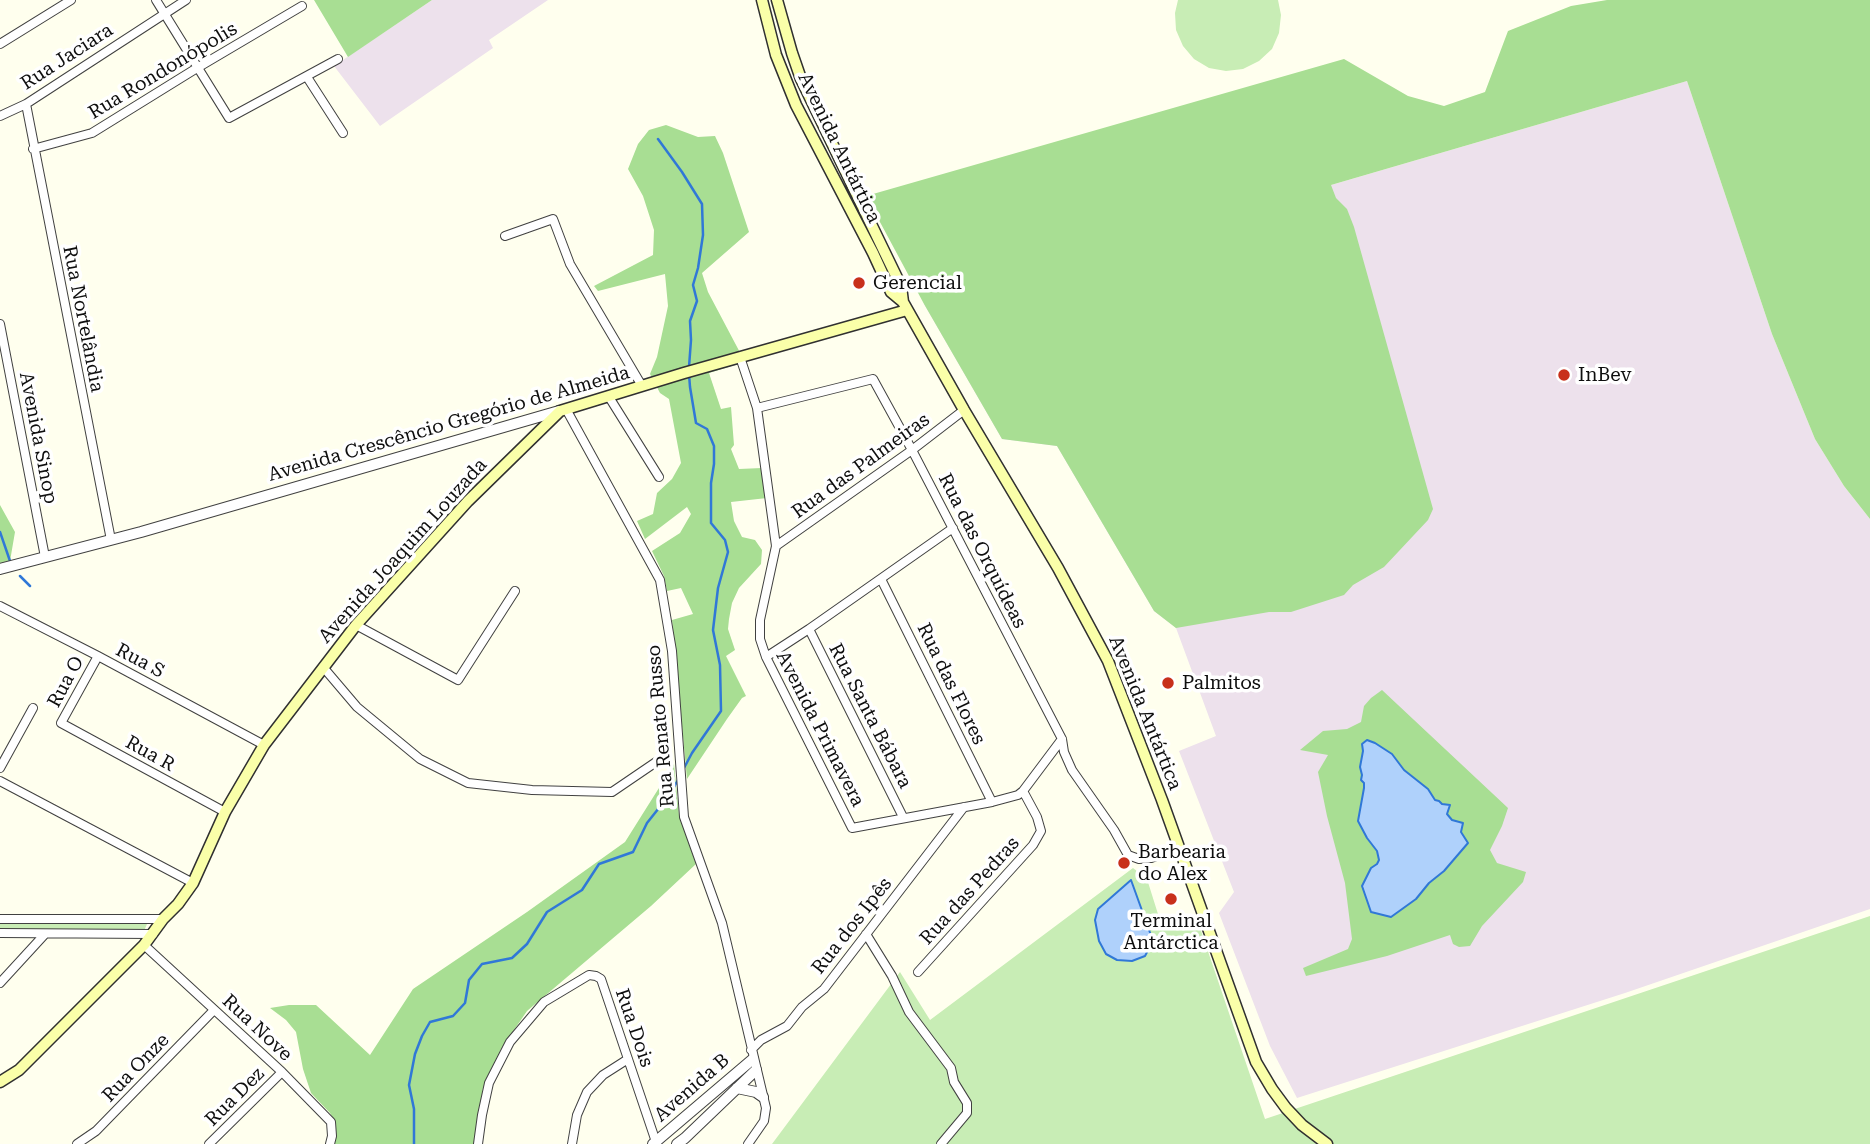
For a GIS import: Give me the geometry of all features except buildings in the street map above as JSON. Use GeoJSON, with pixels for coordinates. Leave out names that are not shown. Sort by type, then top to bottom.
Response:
{"type":"FeatureCollection","features":[{"type":"Feature","properties":{"kind":"main road","name":"Avenida Antártica"},"geometry":{"type":"LineString","coordinates":[[762,0],[785,80],[808,131],[891,292],[905,306],[1058,568],[1103,651],[1124,700],[1256,1062],[1286,1108],[1302,1125],[1327,1144]]}},
{"type":"Feature","properties":{"kind":"main road","name":"Avenida Antártica"},"geometry":{"type":"LineString","coordinates":[[777,0],[792,53],[812,102],[901,286],[905,306]]}},
{"type":"Feature","properties":{"kind":"main road"},"geometry":{"type":"LineString","coordinates":[[778,60],[812,102]]}},
{"type":"Feature","properties":{"kind":"main road","name":"Avenida Crescêncio Gregório de Almeida"},"geometry":{"type":"LineString","coordinates":[[563,410],[905,306]]}},
{"type":"Feature","properties":{"kind":"main road","name":"Avenida Joaquim Louzada"},"geometry":{"type":"LineString","coordinates":[[0,1082],[19,1069],[144,944],[178,904],[193,883],[225,812],[264,745],[323,667],[356,625],[468,501],[563,410]]}},
{"type":"Feature","properties":{"kind":"street"},"geometry":{"type":"LineString","coordinates":[[0,44],[71,0]]}},
{"type":"Feature","properties":{"kind":"street"},"geometry":{"type":"LineString","coordinates":[[156,0],[229,118],[338,59]]}},
{"type":"Feature","properties":{"kind":"street","name":"Rua Jaciara"},"geometry":{"type":"LineString","coordinates":[[0,116],[26,104],[186,0]]}},
{"type":"Feature","properties":{"kind":"street","name":"Rua Rondonópolis"},"geometry":{"type":"LineString","coordinates":[[33,149],[92,133],[302,6]]}},
{"type":"Feature","properties":{"kind":"street"},"geometry":{"type":"LineString","coordinates":[[307,77],[343,133]]}},
{"type":"Feature","properties":{"kind":"street","name":"Rua Nortelândia"},"geometry":{"type":"LineString","coordinates":[[26,104],[111,540]]}},
{"type":"Feature","properties":{"kind":"street"},"geometry":{"type":"LineString","coordinates":[[505,236],[553,219],[570,264],[642,386]]}},
{"type":"Feature","properties":{"kind":"street","name":"Avenida Sinop"},"geometry":{"type":"LineString","coordinates":[[0,324],[45,557]]}},
{"type":"Feature","properties":{"kind":"street","name":"Avenida Primavera"},"geometry":{"type":"LineString","coordinates":[[740,356],[757,408],[776,546],[760,620],[760,639],[766,657],[852,828],[903,817]]}},
{"type":"Feature","properties":{"kind":"street","name":"Rua das Orquídeas"},"geometry":{"type":"LineString","coordinates":[[757,408],[873,379],[1062,739],[1064,752],[1072,769],[1128,855],[1139,859],[1151,858],[1179,848]]}},
{"type":"Feature","properties":{"kind":"street"},"geometry":{"type":"LineString","coordinates":[[609,397],[659,477]]}},
{"type":"Feature","properties":{"kind":"street","name":"Avenida Crescêncio Gregório de Almeida"},"geometry":{"type":"LineString","coordinates":[[0,569],[111,540],[563,410]]}},
{"type":"Feature","properties":{"kind":"street","name":"Rua Renato Russo"},"geometry":{"type":"LineString","coordinates":[[563,410],[660,580],[671,650],[684,817],[722,923],[763,1097]]}},
{"type":"Feature","properties":{"kind":"street","name":"Rua das Palmeiras"},"geometry":{"type":"LineString","coordinates":[[776,546],[964,410]]}},
{"type":"Feature","properties":{"kind":"street"},"geometry":{"type":"LineString","coordinates":[[766,657],[953,528]]}},
{"type":"Feature","properties":{"kind":"street","name":"Rua das Flores"},"geometry":{"type":"LineString","coordinates":[[881,579],[992,802]]}},
{"type":"Feature","properties":{"kind":"street"},"geometry":{"type":"LineString","coordinates":[[356,625],[458,680],[515,591]]}},
{"type":"Feature","properties":{"kind":"street","name":"Rua S"},"geometry":{"type":"LineString","coordinates":[[1,608],[98,656],[264,745]]}},
{"type":"Feature","properties":{"kind":"street","name":"Rua Santa Bábara"},"geometry":{"type":"LineString","coordinates":[[809,629],[903,817]]}},
{"type":"Feature","properties":{"kind":"street","name":"Rua O"},"geometry":{"type":"LineString","coordinates":[[61,723],[98,656]]}},
{"type":"Feature","properties":{"kind":"street"},"geometry":{"type":"LineString","coordinates":[[323,667],[357,707],[420,759],[468,783],[532,790],[612,792],[659,760]]}},
{"type":"Feature","properties":{"kind":"street"},"geometry":{"type":"LineString","coordinates":[[0,768],[33,708]]}},
{"type":"Feature","properties":{"kind":"street","name":"Rua R"},"geometry":{"type":"LineString","coordinates":[[61,723],[225,812]]}},
{"type":"Feature","properties":{"kind":"street"},"geometry":{"type":"LineString","coordinates":[[903,817],[1018,795],[1062,739]]}},
{"type":"Feature","properties":{"kind":"street"},"geometry":{"type":"LineString","coordinates":[[0,781],[193,883]]}},
{"type":"Feature","properties":{"kind":"street","name":"Rua das Pedras"},"geometry":{"type":"LineString","coordinates":[[918,972],[1033,845],[1041,831],[1023,791]]}},
{"type":"Feature","properties":{"kind":"street","name":"Rua dos Ipês"},"geometry":{"type":"LineString","coordinates":[[753,1060],[761,1040],[787,1027],[802,1007],[824,989],[964,807]]}},
{"type":"Feature","properties":{"kind":"street"},"geometry":{"type":"LineString","coordinates":[[0,919],[163,919]]}},
{"type":"Feature","properties":{"kind":"street"},"geometry":{"type":"LineString","coordinates":[[0,933],[153,933]]}},
{"type":"Feature","properties":{"kind":"street"},"geometry":{"type":"LineString","coordinates":[[0,983],[45,933]]}},
{"type":"Feature","properties":{"kind":"street"},"geometry":{"type":"LineString","coordinates":[[866,934],[892,976],[909,1012],[951,1068],[954,1082],[967,1103],[967,1113],[942,1144]]}},
{"type":"Feature","properties":{"kind":"street","name":"Rua Nove"},"geometry":{"type":"LineString","coordinates":[[144,944],[282,1072],[331,1122],[330,1144]]}},
{"type":"Feature","properties":{"kind":"street","name":"Rua Dois"},"geometry":{"type":"LineString","coordinates":[[478,1144],[489,1083],[510,1042],[544,1002],[589,975],[601,979],[655,1143]]}},
{"type":"Feature","properties":{"kind":"street","name":"Rua Onze"},"geometry":{"type":"LineString","coordinates":[[77,1144],[96,1131],[214,1010]]}},
{"type":"Feature","properties":{"kind":"street"},"geometry":{"type":"LineString","coordinates":[[572,1144],[576,1115],[587,1092],[603,1075],[628,1059]]}},
{"type":"Feature","properties":{"kind":"street","name":"Avenida B"},"geometry":{"type":"LineString","coordinates":[[677,1144],[737,1088],[753,1060]]}},
{"type":"Feature","properties":{"kind":"street","name":"Avenida B"},"geometry":{"type":"LineString","coordinates":[[655,1143],[753,1060]]}},
{"type":"Feature","properties":{"kind":"street","name":"Rua Dez"},"geometry":{"type":"LineString","coordinates":[[209,1144],[282,1072]]}},
{"type":"Feature","properties":{"kind":"street"},"geometry":{"type":"LineString","coordinates":[[737,1088],[756,1092],[763,1097],[766,1115],[748,1144]]}},
{"type":"Feature","properties":{"kind":"shaded area"},"geometry":{"type":"Polygon","coordinates":[[[432,0],[548,0],[489,40],[493,48],[380,126],[334,66],[432,0]]]}},
{"type":"Feature","properties":{"kind":"shaded area"},"geometry":{"type":"Polygon","coordinates":[[[1687,81],[1772,334],[1815,439],[1844,486],[1870,519],[1870,909],[1625,993],[1297,1098],[1270,1046],[1219,913],[1234,892],[1179,751],[1216,736],[1176,628],[1154,611],[1057,446],[1002,439],[924,304],[1687,81]]]}},
{"type":"Feature","properties":{"kind":"green space"},"geometry":{"type":"Polygon","coordinates":[[[314,0],[432,0],[348,57],[314,0]]]}},
{"type":"Feature","properties":{"kind":"green space"},"geometry":{"type":"Polygon","coordinates":[[[1178,0],[1278,0],[1281,15],[1279,33],[1272,49],[1259,61],[1243,69],[1226,71],[1209,68],[1194,59],[1183,46],[1176,30],[1175,13],[1178,0]]]}},
{"type":"Feature","properties":{"kind":"green space"},"geometry":{"type":"Polygon","coordinates":[[[1607,0],[1870,0],[1870,519],[1844,486],[1815,439],[1772,334],[1687,81],[1331,185],[1336,198],[1347,209],[1354,227],[1433,509],[1428,520],[1384,567],[1353,585],[1344,595],[1291,612],[1269,612],[1176,628],[1154,611],[1057,446],[1002,439],[924,304],[866,196],[1344,59],[1408,96],[1444,106],[1485,92],[1508,31],[1571,6],[1607,0]]]}},
{"type":"Feature","properties":{"kind":"green space"},"geometry":{"type":"Polygon","coordinates":[[[666,125],[698,137],[715,136],[749,232],[702,273],[708,292],[745,362],[709,373],[721,409],[731,407],[734,445],[731,449],[739,469],[762,468],[767,498],[731,502],[734,521],[742,537],[755,540],[762,550],[761,564],[739,588],[729,619],[728,629],[735,650],[726,656],[746,696],[727,719],[687,779],[672,620],[693,614],[681,588],[667,591],[664,576],[652,551],[680,533],[691,514],[687,507],[645,539],[637,521],[653,514],[657,493],[672,479],[681,463],[669,399],[660,393],[650,374],[657,357],[668,306],[665,274],[598,291],[594,286],[653,255],[654,230],[643,196],[628,169],[638,144],[649,130],[666,125]]]}},
{"type":"Feature","properties":{"kind":"green space"},"geometry":{"type":"Polygon","coordinates":[[[0,505],[15,532],[10,561],[0,563],[0,505]]]}},
{"type":"Feature","properties":{"kind":"green space"},"geometry":{"type":"Polygon","coordinates":[[[1382,690],[1508,808],[1490,850],[1497,863],[1526,872],[1523,882],[1482,926],[1470,946],[1459,947],[1453,944],[1450,935],[1387,956],[1306,976],[1303,968],[1348,949],[1352,939],[1345,883],[1318,772],[1328,755],[1300,750],[1323,731],[1347,729],[1361,722],[1364,706],[1382,690]]]}},
{"type":"Feature","properties":{"kind":"green space"},"geometry":{"type":"Polygon","coordinates":[[[674,764],[679,815],[696,864],[651,906],[527,1011],[501,1049],[483,1088],[474,1144],[334,1144],[336,1124],[330,1113],[311,1093],[296,1032],[270,1008],[316,1005],[370,1055],[413,989],[625,842],[674,764]]]}},
{"type":"Feature","properties":{"kind":"green space"},"geometry":{"type":"Polygon","coordinates":[[[1133,868],[1147,879],[1163,930],[1197,919],[1265,1119],[1870,916],[1870,1144],[772,1144],[900,972],[930,1020],[1133,868]]]}},
{"type":"Feature","properties":{"kind":"green space"},"geometry":{"type":"Polygon","coordinates":[[[0,921],[147,924],[144,931],[0,932],[0,921]]]}},
{"type":"Feature","properties":{"kind":"water"},"geometry":{"type":"Polygon","coordinates":[[[1367,740],[1392,754],[1404,770],[1428,789],[1435,800],[1450,805],[1447,814],[1452,820],[1463,823],[1461,832],[1468,843],[1416,899],[1391,917],[1371,912],[1362,886],[1371,868],[1379,860],[1377,851],[1358,821],[1364,788],[1360,767],[1362,744],[1367,740]]]}},
{"type":"Feature","properties":{"kind":"water"},"geometry":{"type":"Polygon","coordinates":[[[1131,880],[1153,941],[1145,956],[1132,961],[1117,960],[1106,954],[1099,941],[1095,920],[1098,909],[1131,880]]]}},
{"type":"Feature","properties":{"kind":"waterway"},"geometry":{"type":"LineString","coordinates":[[658,139],[702,204],[703,235],[693,285],[697,301],[690,321],[689,367]]}},
{"type":"Feature","properties":{"kind":"waterway"},"geometry":{"type":"LineString","coordinates":[[684,768],[721,711],[720,665],[713,630],[718,588],[728,552],[725,540],[711,523],[714,446],[707,429],[696,423],[689,374]]}},
{"type":"Feature","properties":{"kind":"waterway"},"geometry":{"type":"LineString","coordinates":[[0,532],[10,561]]}},
{"type":"Feature","properties":{"kind":"waterway"},"geometry":{"type":"LineString","coordinates":[[20,576],[30,586]]}},
{"type":"Feature","properties":{"kind":"waterway"},"geometry":{"type":"LineString","coordinates":[[414,1144],[414,1109],[409,1085],[415,1054],[430,1022],[453,1016],[465,1003],[469,980],[482,964],[512,958],[527,944],[547,912],[582,890],[599,864],[633,852],[647,823],[678,780]]}},
{"type":"Feature","properties":{"kind":"place","name":"Gerencial"},"geometry":{"type":"Point","coordinates":[859,283]}},
{"type":"Feature","properties":{"kind":"place","name":"InBev"},"geometry":{"type":"Point","coordinates":[1564,375]}},
{"type":"Feature","properties":{"kind":"place","name":"Palmitos"},"geometry":{"type":"Point","coordinates":[1168,683]}},
{"type":"Feature","properties":{"kind":"place","name":"Barbearia do Alex"},"geometry":{"type":"Point","coordinates":[1124,863]}},
{"type":"Feature","properties":{"kind":"place","name":"Terminal Antárctica"},"geometry":{"type":"Point","coordinates":[1171,899]}}]}
